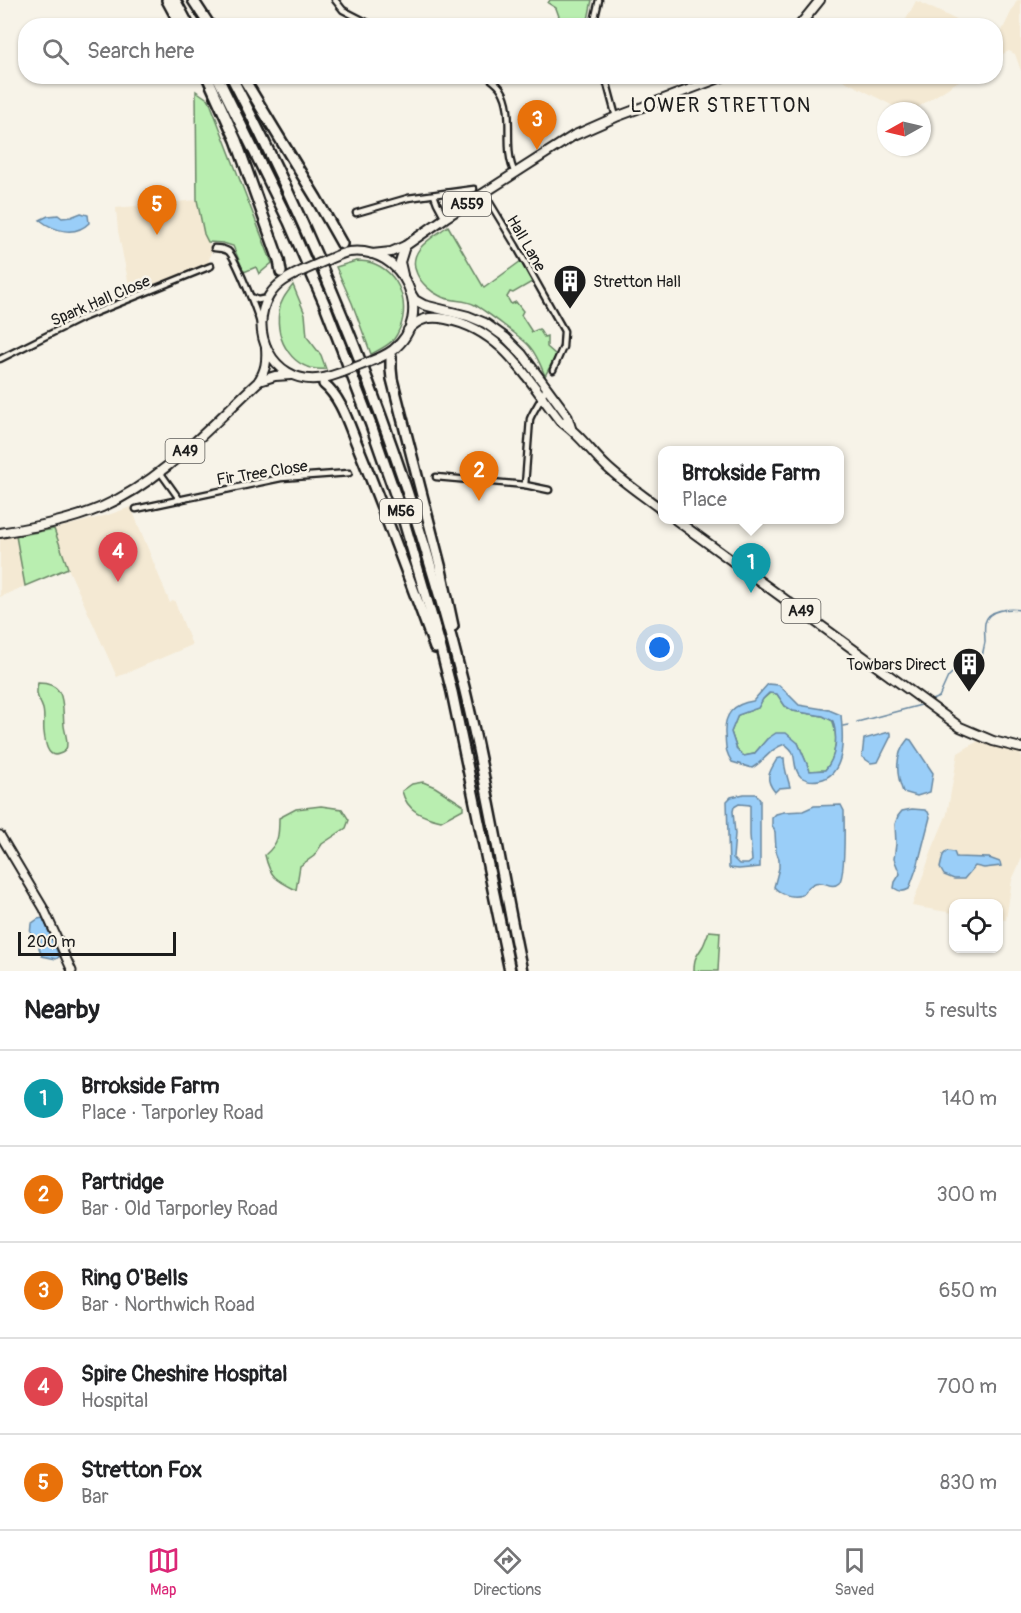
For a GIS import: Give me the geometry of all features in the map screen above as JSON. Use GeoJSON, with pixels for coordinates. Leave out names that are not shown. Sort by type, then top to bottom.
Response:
{"type":"FeatureCollection","features":[{"type":"Feature","properties":{"kind":"highway"},"geometry":{"type":"LineString","coordinates":[[167,0],[177,18]]}},
{"type":"Feature","properties":{"kind":"highway"},"geometry":{"type":"LineString","coordinates":[[175,0],[185,18]]}},
{"type":"Feature","properties":{"kind":"highway"},"geometry":{"type":"LineString","coordinates":[[189,0],[199,18]]}},
{"type":"Feature","properties":{"kind":"highway"},"geometry":{"type":"LineString","coordinates":[[193,0],[205,18]]}},
{"type":"Feature","properties":{"kind":"highway"},"geometry":{"type":"LineString","coordinates":[[211,84],[236,141],[279,260],[281,272]]}},
{"type":"Feature","properties":{"kind":"highway","name":"M56"},"geometry":{"type":"LineString","coordinates":[[221,84],[289,222],[346,359],[401,511],[452,692],[510,971]]}},
{"type":"Feature","properties":{"kind":"highway","name":"M56"},"geometry":{"type":"LineString","coordinates":[[235,84],[306,230],[358,356],[424,546],[464,689]]}},
{"type":"Feature","properties":{"kind":"highway"},"geometry":{"type":"LineString","coordinates":[[247,84],[342,244]]}},
{"type":"Feature","properties":{"kind":"highway","name":"M56"},"geometry":{"type":"LineString","coordinates":[[393,353],[392,379],[448,600],[522,971]]}},
{"type":"Feature","properties":{"kind":"highway","name":"M56"},"geometry":{"type":"LineString","coordinates":[[320,382],[336,397],[365,464],[395,536],[452,692]]}},
{"type":"Feature","properties":{"kind":"main road"},"geometry":{"type":"LineString","coordinates":[[805,18],[820,0]]}},
{"type":"Feature","properties":{"kind":"main road","name":"A559"},"geometry":{"type":"LineString","coordinates":[[372,254],[391,252],[405,246],[568,139],[616,117],[704,84]]}},
{"type":"Feature","properties":{"kind":"main road"},"geometry":{"type":"LineString","coordinates":[[342,244],[352,252]]}},
{"type":"Feature","properties":{"kind":"main road"},"geometry":{"type":"LineString","coordinates":[[403,275],[387,260],[372,254],[352,252],[340,254],[289,277],[276,287],[262,310],[262,336],[266,347],[277,363],[292,375],[320,382],[393,353],[408,330],[413,310],[400,261],[405,246]]}},
{"type":"Feature","properties":{"kind":"main road"},"geometry":{"type":"LineString","coordinates":[[276,287],[281,272]]}},
{"type":"Feature","properties":{"kind":"main road"},"geometry":{"type":"LineString","coordinates":[[410,292],[424,305],[468,316],[500,333],[522,354],[567,415],[571,428]]}},
{"type":"Feature","properties":{"kind":"main road"},"geometry":{"type":"LineString","coordinates":[[408,330],[421,320],[433,317],[463,323],[486,334],[514,360],[560,422],[571,428],[606,467],[658,506]]}},
{"type":"Feature","properties":{"kind":"main road"},"geometry":{"type":"LineString","coordinates":[[258,382],[266,364],[266,347]]}},
{"type":"Feature","properties":{"kind":"main road","name":"A49"},"geometry":{"type":"LineString","coordinates":[[0,533],[81,515],[121,497],[160,472],[258,382],[275,375],[292,375]]}},
{"type":"Feature","properties":{"kind":"main road","name":"A49"},"geometry":{"type":"LineString","coordinates":[[683,524],[960,727],[993,741],[1021,748]]}},
{"type":"Feature","properties":{"kind":"main road"},"geometry":{"type":"LineString","coordinates":[[0,835],[44,909],[72,971]]}},
{"type":"Feature","properties":{"kind":"street"},"geometry":{"type":"LineString","coordinates":[[335,0],[343,10],[361,18]]}},
{"type":"Feature","properties":{"kind":"street"},"geometry":{"type":"LineString","coordinates":[[596,18],[599,0]]}},
{"type":"Feature","properties":{"kind":"street"},"geometry":{"type":"LineString","coordinates":[[496,84],[505,100],[510,155],[515,173]]}},
{"type":"Feature","properties":{"kind":"street"},"geometry":{"type":"LineString","coordinates":[[607,84],[616,117]]}},
{"type":"Feature","properties":{"kind":"street"},"geometry":{"type":"LineString","coordinates":[[356,213],[408,198],[474,189]]}},
{"type":"Feature","properties":{"kind":"street","name":"Hall Lane"},"geometry":{"type":"LineString","coordinates":[[484,193],[564,331],[563,347],[553,370]]}},
{"type":"Feature","properties":{"kind":"street"},"geometry":{"type":"LineString","coordinates":[[434,195],[445,218]]}},
{"type":"Feature","properties":{"kind":"street"},"geometry":{"type":"LineString","coordinates":[[214,248],[223,249],[231,255],[251,297],[261,325]]}},
{"type":"Feature","properties":{"kind":"street","name":"Spark Hall Close"},"geometry":{"type":"LineString","coordinates":[[0,359],[80,320],[211,266]]}},
{"type":"Feature","properties":{"kind":"street"},"geometry":{"type":"LineString","coordinates":[[251,297],[258,300],[268,298]]}},
{"type":"Feature","properties":{"kind":"street"},"geometry":{"type":"LineString","coordinates":[[525,485],[530,419],[543,399],[546,387]]}},
{"type":"Feature","properties":{"kind":"street"},"geometry":{"type":"LineString","coordinates":[[160,472],[180,500]]}},
{"type":"Feature","properties":{"kind":"street","name":"Fir Tree Close"},"geometry":{"type":"LineString","coordinates":[[136,509],[281,478],[349,473]]}},
{"type":"Feature","properties":{"kind":"street"},"geometry":{"type":"LineString","coordinates":[[436,477],[525,485],[549,490]]}},
{"type":"Feature","properties":{"kind":"shaded area"},"geometry":{"type":"Polygon","coordinates":[[[1017,0],[1021,0],[1021,71],[1015,54],[1009,51],[1003,54],[1003,29],[1017,0]]]}},
{"type":"Feature","properties":{"kind":"shaded area"},"geometry":{"type":"Polygon","coordinates":[[[916,1],[952,18],[907,18],[916,1]]]}},
{"type":"Feature","properties":{"kind":"shaded area"},"geometry":{"type":"Polygon","coordinates":[[[851,84],[954,84],[926,102],[886,102],[851,84]]]}},
{"type":"Feature","properties":{"kind":"shaded area"},"geometry":{"type":"Polygon","coordinates":[[[197,200],[204,234],[212,248],[208,264],[131,295],[118,231],[116,208],[197,200]]]}},
{"type":"Feature","properties":{"kind":"shaded area"},"geometry":{"type":"Polygon","coordinates":[[[131,507],[170,603],[174,600],[192,645],[117,677],[68,568],[54,529],[131,507]]]}},
{"type":"Feature","properties":{"kind":"shaded area"},"geometry":{"type":"Polygon","coordinates":[[[16,536],[25,586],[0,597],[0,538],[16,536]]]}},
{"type":"Feature","properties":{"kind":"shaded area"},"geometry":{"type":"Polygon","coordinates":[[[978,741],[985,741],[1021,753],[1021,860],[1012,880],[1006,920],[1003,920],[1003,899],[949,899],[949,912],[912,906],[947,814],[958,753],[978,741]]]}},
{"type":"Feature","properties":{"kind":"green space"},"geometry":{"type":"Polygon","coordinates":[[[550,0],[592,0],[588,18],[560,18],[556,8],[548,3],[550,0]]]}},
{"type":"Feature","properties":{"kind":"green space"},"geometry":{"type":"Polygon","coordinates":[[[196,91],[209,100],[272,263],[259,274],[256,267],[244,272],[233,246],[208,242],[204,234],[197,200],[196,91]]]}},
{"type":"Feature","properties":{"kind":"green space"},"geometry":{"type":"Polygon","coordinates":[[[448,226],[484,288],[521,261],[532,282],[513,293],[510,292],[507,297],[511,304],[516,302],[523,311],[521,315],[532,332],[539,329],[544,337],[547,336],[547,347],[556,355],[545,376],[539,361],[527,343],[475,305],[444,298],[437,294],[427,287],[417,274],[415,258],[418,251],[428,240],[448,226]]]}},
{"type":"Feature","properties":{"kind":"green space"},"geometry":{"type":"Polygon","coordinates":[[[356,261],[375,264],[393,277],[399,286],[404,307],[400,329],[394,339],[371,354],[336,267],[356,261]]]}},
{"type":"Feature","properties":{"kind":"green space"},"geometry":{"type":"Polygon","coordinates":[[[293,285],[305,314],[307,337],[321,355],[326,369],[314,369],[304,365],[296,360],[283,343],[279,311],[282,300],[293,285]]]}},
{"type":"Feature","properties":{"kind":"green space"},"geometry":{"type":"Polygon","coordinates":[[[54,529],[68,568],[25,586],[16,536],[54,529]]]}},
{"type":"Feature","properties":{"kind":"green space"},"geometry":{"type":"Polygon","coordinates":[[[38,683],[54,687],[61,696],[67,747],[60,754],[55,755],[49,752],[46,744],[44,712],[37,695],[38,683]]]}},
{"type":"Feature","properties":{"kind":"green space"},"geometry":{"type":"Polygon","coordinates":[[[770,693],[777,694],[785,706],[793,711],[823,716],[833,721],[835,747],[832,760],[825,770],[810,771],[798,743],[767,739],[754,754],[744,756],[737,750],[731,732],[738,715],[758,708],[770,693]]]}},
{"type":"Feature","properties":{"kind":"green space"},"geometry":{"type":"Polygon","coordinates":[[[423,782],[463,805],[463,809],[441,821],[428,818],[412,809],[402,791],[412,784],[423,782]]]}},
{"type":"Feature","properties":{"kind":"green space"},"geometry":{"type":"Polygon","coordinates":[[[321,806],[342,809],[349,820],[346,828],[322,844],[314,856],[300,866],[296,890],[275,877],[265,855],[273,847],[277,838],[279,818],[296,809],[321,806]]]}},
{"type":"Feature","properties":{"kind":"green space"},"geometry":{"type":"Polygon","coordinates":[[[709,931],[720,932],[718,971],[694,971],[694,963],[709,931]]]}},
{"type":"Feature","properties":{"kind":"water"},"geometry":{"type":"Polygon","coordinates":[[[81,213],[88,215],[89,223],[77,230],[65,231],[40,220],[48,216],[58,215],[62,218],[81,213]]]}},
{"type":"Feature","properties":{"kind":"water"},"geometry":{"type":"Polygon","coordinates":[[[768,684],[779,685],[799,705],[829,710],[841,715],[841,753],[835,771],[819,780],[801,777],[798,774],[792,751],[785,744],[775,749],[752,768],[732,762],[726,746],[726,721],[735,707],[753,701],[768,684]],[[769,693],[758,708],[738,715],[731,732],[737,750],[744,756],[754,754],[767,739],[776,733],[786,733],[798,743],[810,771],[825,770],[832,760],[835,747],[833,721],[823,716],[793,711],[785,706],[777,694],[769,693]]]}},
{"type":"Feature","properties":{"kind":"water"},"geometry":{"type":"Polygon","coordinates":[[[889,732],[891,736],[878,762],[871,763],[862,757],[864,739],[889,732]]]}},
{"type":"Feature","properties":{"kind":"water"},"geometry":{"type":"Polygon","coordinates":[[[908,739],[911,740],[933,773],[930,792],[917,796],[903,792],[899,778],[898,758],[908,739]]]}},
{"type":"Feature","properties":{"kind":"water"},"geometry":{"type":"Polygon","coordinates":[[[784,758],[790,787],[779,788],[775,792],[769,776],[777,759],[784,758]]]}},
{"type":"Feature","properties":{"kind":"water"},"geometry":{"type":"Polygon","coordinates":[[[756,794],[760,800],[760,867],[729,868],[727,801],[731,797],[756,794]],[[739,804],[734,807],[733,811],[735,834],[733,858],[739,864],[748,864],[752,861],[750,805],[739,804]]]}},
{"type":"Feature","properties":{"kind":"water"},"geometry":{"type":"Polygon","coordinates":[[[841,805],[844,811],[844,849],[843,870],[839,883],[831,885],[819,882],[808,887],[802,895],[798,896],[780,892],[774,887],[779,859],[772,818],[776,814],[803,811],[814,806],[841,805]]]}},
{"type":"Feature","properties":{"kind":"water"},"geometry":{"type":"Polygon","coordinates":[[[925,810],[930,817],[909,889],[902,891],[894,888],[900,874],[894,859],[895,824],[902,811],[925,810]]]}},
{"type":"Feature","properties":{"kind":"water"},"geometry":{"type":"Polygon","coordinates":[[[947,851],[954,852],[956,857],[989,858],[1000,862],[1001,866],[984,868],[975,866],[964,879],[954,879],[944,875],[940,868],[943,855],[947,851]]]}},
{"type":"Feature","properties":{"kind":"water"},"geometry":{"type":"Polygon","coordinates":[[[43,918],[59,957],[56,959],[42,956],[39,948],[40,941],[30,936],[31,924],[43,918]]]}},
{"type":"Feature","properties":{"kind":"waterway"},"geometry":{"type":"LineString","coordinates":[[932,700],[939,697],[948,677],[953,672],[979,670],[987,618],[995,612],[1021,610]]}},
{"type":"Feature","properties":{"kind":"waterway"},"geometry":{"type":"LineString","coordinates":[[857,722],[921,705]]}},
{"type":"Feature","properties":{"kind":"waterway"},"geometry":{"type":"LineString","coordinates":[[843,726],[848,725]]}},
{"type":"Feature","properties":{"kind":"place","name":"Ring O'Bells"},"geometry":{"type":"Point","coordinates":[537,150]}},
{"type":"Feature","properties":{"kind":"place","name":"Stretton Fox"},"geometry":{"type":"Point","coordinates":[157,235]}},
{"type":"Feature","properties":{"kind":"place","name":"Stretton Hall"},"geometry":{"type":"Point","coordinates":[570,310]}},
{"type":"Feature","properties":{"kind":"place","name":"Partridge"},"geometry":{"type":"Point","coordinates":[479,501]}},
{"type":"Feature","properties":{"kind":"place","name":"Spire Cheshire Hospital"},"geometry":{"type":"Point","coordinates":[118,582]}},
{"type":"Feature","properties":{"kind":"place","name":"Brrokside Farm"},"geometry":{"type":"Point","coordinates":[751,593]}},
{"type":"Feature","properties":{"kind":"place","name":"Towbars Direct"},"geometry":{"type":"Point","coordinates":[969,693]}},
{"type":"Feature","properties":{"kind":"district","name":"LOWER STRETTON"},"geometry":{"type":"Point","coordinates":[721,105]}}]}
